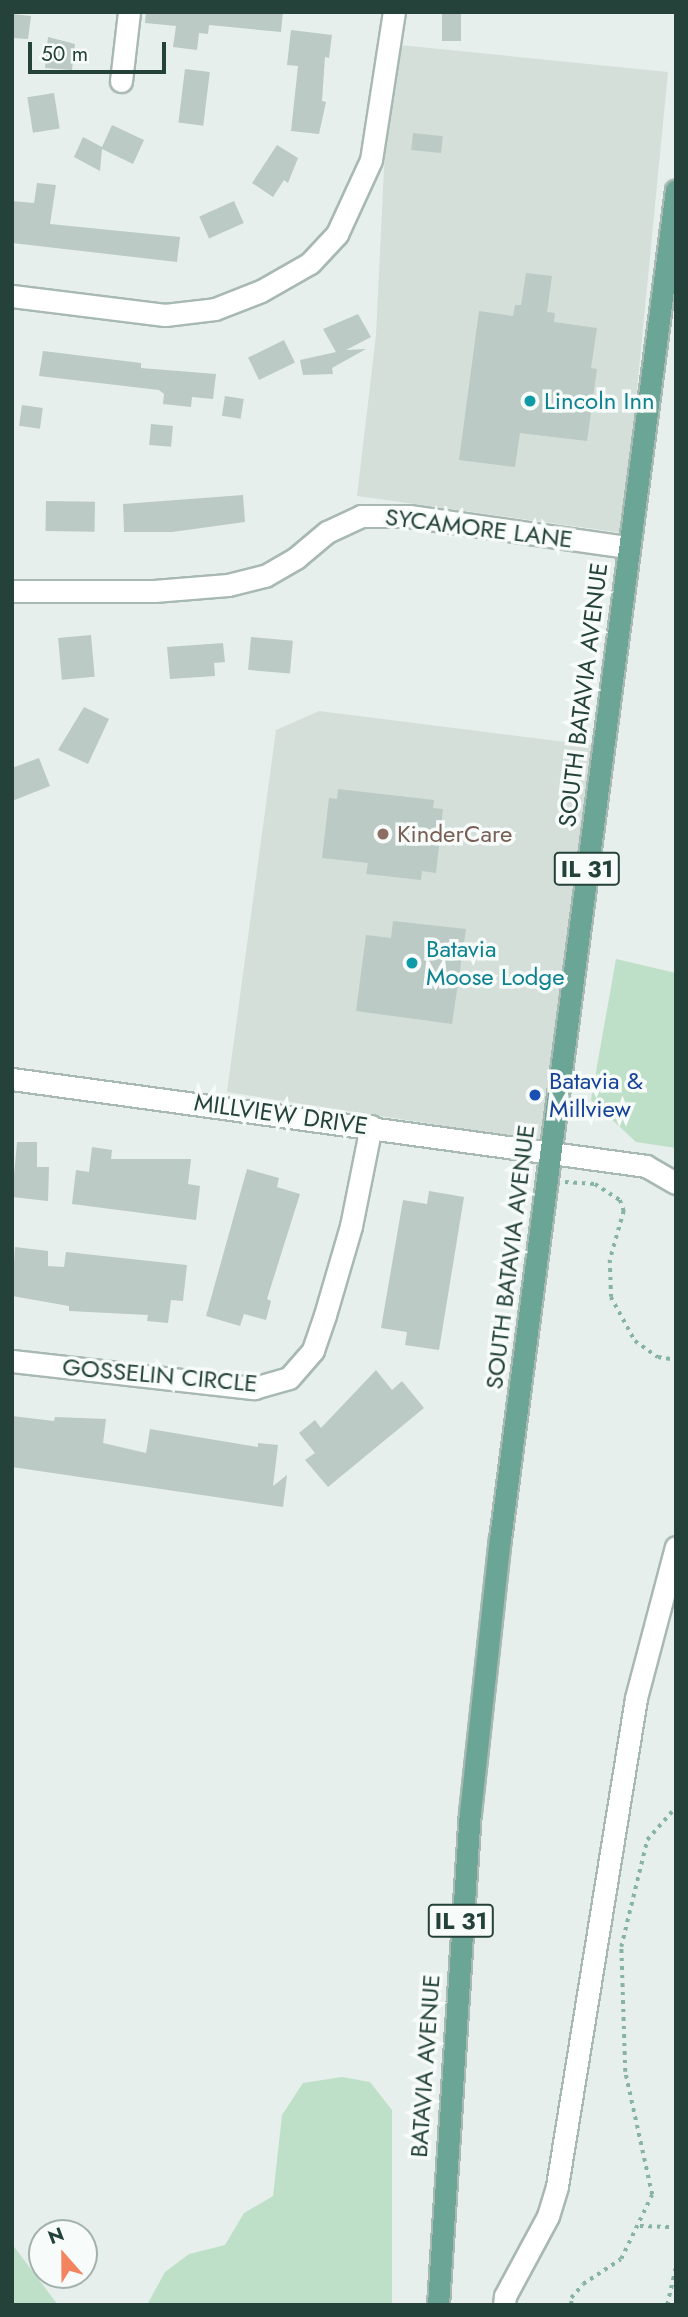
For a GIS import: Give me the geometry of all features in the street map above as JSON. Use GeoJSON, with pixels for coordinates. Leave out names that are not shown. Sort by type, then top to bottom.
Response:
{"type":"FeatureCollection","features":[{"type":"Feature","properties":{"kind":"main road","name":"SOUTH BATAVIA AVENUE"},"geometry":{"type":"LineString","coordinates":[[500,1539],[676,191]]}},
{"type":"Feature","properties":{"kind":"main road","name":"BATAVIA AVENUE"},"geometry":{"type":"LineString","coordinates":[[438,2305],[470,1813],[500,1539]]}},
{"type":"Feature","properties":{"kind":"street"},"geometry":{"type":"LineString","coordinates":[[121,81],[129,12]]}},
{"type":"Feature","properties":{"kind":"street"},"geometry":{"type":"LineString","coordinates":[[12,296],[165,315],[215,309],[261,291],[310,263],[337,234],[370,160],[394,12]]}},
{"type":"Feature","properties":{"kind":"street","name":"SYCAMORE LANE"},"geometry":{"type":"LineString","coordinates":[[12,590],[154,591],[228,585],[265,576],[327,532],[362,516],[409,516],[628,547]]}},
{"type":"Feature","properties":{"kind":"street","name":"MILLVIEW DRIVE"},"geometry":{"type":"LineString","coordinates":[[12,1079],[371,1126],[646,1166],[676,1183]]}},
{"type":"Feature","properties":{"kind":"street","name":"GOSSELIN CIRCLE"},"geometry":{"type":"LineString","coordinates":[[12,1361],[254,1388],[289,1378],[313,1350],[325,1315],[351,1227],[371,1126]]}},
{"type":"Feature","properties":{"kind":"street"},"geometry":{"type":"LineString","coordinates":[[504,2305],[505,2295],[548,2216],[557,2186],[636,1698],[676,1547]]}},
{"type":"Feature","properties":{"kind":"path"},"geometry":{"type":"LineString","coordinates":[[547,1180],[595,1184],[621,1200],[624,1211],[610,1260],[611,1297],[635,1341],[657,1357],[676,1360]]}},
{"type":"Feature","properties":{"kind":"path"},"geometry":{"type":"LineString","coordinates":[[571,2305],[571,2298],[583,2284],[621,2259],[640,2226],[652,2195],[625,2072],[621,1947],[647,1840],[676,1807]]}},
{"type":"Feature","properties":{"kind":"path"},"geometry":{"type":"LineString","coordinates":[[640,2226],[676,2227]]}},
{"type":"Feature","properties":{"kind":"path"},"geometry":{"type":"LineString","coordinates":[[667,2305],[676,2267]]}},
{"type":"Feature","properties":{"kind":"shaded area"},"geometry":{"type":"Polygon","coordinates":[[[390,44],[668,72],[623,533],[357,496],[376,335],[390,44]]]}},
{"type":"Feature","properties":{"kind":"shaded area"},"geometry":{"type":"Polygon","coordinates":[[[319,711],[597,746],[541,1141],[227,1092],[276,730],[319,711]]]}},
{"type":"Feature","properties":{"kind":"green space"},"geometry":{"type":"Polygon","coordinates":[[[616,959],[676,973],[676,1148],[636,1142],[591,1100],[616,959]]]}},
{"type":"Feature","properties":{"kind":"green space"},"geometry":{"type":"Polygon","coordinates":[[[342,2077],[370,2082],[392,2110],[392,2305],[147,2305],[165,2272],[189,2254],[225,2245],[244,2213],[273,2196],[282,2115],[303,2083],[342,2077]]]}},
{"type":"Feature","properties":{"kind":"green space"},"geometry":{"type":"Polygon","coordinates":[[[12,2244],[28,2265],[28,2289],[46,2289],[58,2305],[12,2305],[12,2244]]]}},
{"type":"Feature","properties":{"kind":"building"},"geometry":{"type":"Polygon","coordinates":[[[146,12],[283,12],[281,32],[209,25],[208,34],[199,33],[197,50],[173,47],[176,26],[145,23],[146,12]]]}},
{"type":"Feature","properties":{"kind":"building"},"geometry":{"type":"Polygon","coordinates":[[[442,12],[461,12],[461,41],[442,41],[442,12]]]}},
{"type":"Feature","properties":{"kind":"building"},"geometry":{"type":"Polygon","coordinates":[[[12,14],[31,16],[28,39],[12,38],[12,14]]]}},
{"type":"Feature","properties":{"kind":"building"},"geometry":{"type":"Polygon","coordinates":[[[291,30],[332,35],[329,58],[325,57],[322,101],[326,102],[319,134],[291,131],[298,66],[287,65],[291,30]]]}},
{"type":"Feature","properties":{"kind":"building"},"geometry":{"type":"Polygon","coordinates":[[[48,37],[75,44],[72,70],[45,68],[48,37]]]}},
{"type":"Feature","properties":{"kind":"building"},"geometry":{"type":"Polygon","coordinates":[[[185,69],[210,72],[203,126],[178,123],[185,69]]]}},
{"type":"Feature","properties":{"kind":"building"},"geometry":{"type":"Polygon","coordinates":[[[54,93],[60,129],[33,133],[27,97],[54,93]]]}},
{"type":"Feature","properties":{"kind":"building"},"geometry":{"type":"Polygon","coordinates":[[[112,125],[144,140],[133,164],[102,149],[100,171],[74,157],[83,137],[102,147],[112,125]]]}},
{"type":"Feature","properties":{"kind":"building"},"geometry":{"type":"Polygon","coordinates":[[[413,133],[443,136],[441,153],[411,150],[413,133]]]}},
{"type":"Feature","properties":{"kind":"building"},"geometry":{"type":"Polygon","coordinates":[[[277,145],[298,158],[288,183],[284,180],[273,197],[252,183],[277,145]]]}},
{"type":"Feature","properties":{"kind":"building"},"geometry":{"type":"Polygon","coordinates":[[[37,183],[56,185],[50,224],[180,237],[177,262],[12,243],[12,201],[34,203],[37,183]]]}},
{"type":"Feature","properties":{"kind":"building"},"geometry":{"type":"Polygon","coordinates":[[[234,201],[244,223],[209,238],[199,216],[234,201]]]}},
{"type":"Feature","properties":{"kind":"building","name":"Lincoln Inn"},"geometry":{"type":"Polygon","coordinates":[[[526,273],[552,276],[547,312],[555,313],[554,322],[597,328],[591,368],[597,369],[587,441],[520,433],[515,467],[459,460],[479,311],[513,316],[515,305],[521,305],[526,273]]]}},
{"type":"Feature","properties":{"kind":"building"},"geometry":{"type":"Polygon","coordinates":[[[358,314],[371,337],[346,350],[366,349],[332,368],[333,374],[303,375],[300,360],[336,352],[323,329],[358,314]]]}},
{"type":"Feature","properties":{"kind":"building"},"geometry":{"type":"Polygon","coordinates":[[[284,340],[295,362],[259,380],[248,358],[284,340]]]}},
{"type":"Feature","properties":{"kind":"building"},"geometry":{"type":"Polygon","coordinates":[[[43,351],[141,363],[141,368],[216,374],[213,399],[192,397],[191,407],[163,404],[164,394],[159,390],[39,376],[43,351]]]}},
{"type":"Feature","properties":{"kind":"building"},"geometry":{"type":"Polygon","coordinates":[[[225,396],[244,399],[241,419],[222,416],[225,396]]]}},
{"type":"Feature","properties":{"kind":"building"},"geometry":{"type":"Polygon","coordinates":[[[22,405],[43,408],[40,429],[19,426],[22,405]]]}},
{"type":"Feature","properties":{"kind":"building"},"geometry":{"type":"Polygon","coordinates":[[[151,424],[173,426],[171,447],[149,445],[151,424]]]}},
{"type":"Feature","properties":{"kind":"building"},"geometry":{"type":"Polygon","coordinates":[[[243,495],[245,522],[172,532],[124,532],[123,504],[243,495]]]}},
{"type":"Feature","properties":{"kind":"building"},"geometry":{"type":"Polygon","coordinates":[[[46,501],[95,502],[94,532],[45,531],[46,501]]]}},
{"type":"Feature","properties":{"kind":"building"},"geometry":{"type":"Polygon","coordinates":[[[91,635],[95,677],[62,680],[58,638],[91,635]]]}},
{"type":"Feature","properties":{"kind":"building"},"geometry":{"type":"Polygon","coordinates":[[[251,637],[293,641],[290,674],[248,670],[251,637]]]}},
{"type":"Feature","properties":{"kind":"building"},"geometry":{"type":"Polygon","coordinates":[[[223,643],[225,662],[214,663],[215,676],[170,679],[167,647],[223,643]]]}},
{"type":"Feature","properties":{"kind":"building"},"geometry":{"type":"Polygon","coordinates":[[[84,707],[109,719],[88,764],[58,750],[84,707]]]}},
{"type":"Feature","properties":{"kind":"building"},"geometry":{"type":"Polygon","coordinates":[[[39,758],[50,786],[12,801],[12,768],[39,758]]]}},
{"type":"Feature","properties":{"kind":"building","name":"KinderCare"},"geometry":{"type":"Polygon","coordinates":[[[338,789],[434,800],[433,808],[443,809],[436,873],[422,871],[421,880],[366,874],[368,863],[322,858],[329,798],[337,799],[338,789]]]}},
{"type":"Feature","properties":{"kind":"building","name":"Batavia Moose Lodge"},"geometry":{"type":"Polygon","coordinates":[[[393,921],[466,929],[452,1024],[356,1011],[366,935],[391,938],[393,921]]]}},
{"type":"Feature","properties":{"kind":"building"},"geometry":{"type":"Polygon","coordinates":[[[17,1142],[37,1142],[37,1167],[49,1167],[48,1201],[12,1197],[17,1142]]]}},
{"type":"Feature","properties":{"kind":"building"},"geometry":{"type":"Polygon","coordinates":[[[92,1147],[112,1150],[111,1159],[191,1159],[188,1184],[200,1186],[196,1220],[72,1204],[76,1170],[89,1172],[92,1147]]]}},
{"type":"Feature","properties":{"kind":"building"},"geometry":{"type":"Polygon","coordinates":[[[247,1169],[279,1178],[277,1187],[300,1194],[267,1299],[271,1301],[266,1320],[244,1314],[240,1326],[206,1316],[247,1169]]]}},
{"type":"Feature","properties":{"kind":"building"},"geometry":{"type":"Polygon","coordinates":[[[429,1191],[464,1197],[439,1350],[405,1345],[407,1332],[381,1328],[403,1200],[427,1204],[429,1191]]]}},
{"type":"Feature","properties":{"kind":"building"},"geometry":{"type":"Polygon","coordinates":[[[15,1247],[48,1251],[48,1266],[64,1267],[66,1252],[187,1265],[183,1301],[171,1300],[168,1323],[147,1321],[148,1315],[69,1311],[69,1306],[12,1296],[15,1247]]]}},
{"type":"Feature","properties":{"kind":"building"},"geometry":{"type":"Polygon","coordinates":[[[376,1370],[392,1390],[402,1381],[424,1408],[328,1487],[305,1460],[315,1453],[299,1433],[315,1420],[321,1428],[376,1370]]]}},
{"type":"Feature","properties":{"kind":"building"},"geometry":{"type":"Polygon","coordinates":[[[12,1416],[54,1421],[55,1417],[106,1419],[103,1443],[146,1453],[150,1429],[258,1447],[258,1443],[278,1445],[273,1486],[287,1475],[283,1507],[12,1467],[12,1416]]]}},
{"type":"Feature","properties":{"kind":"place","name":"Lincoln Inn"},"geometry":{"type":"Point","coordinates":[530,401]}},
{"type":"Feature","properties":{"kind":"place","name":"KinderCare"},"geometry":{"type":"Point","coordinates":[383,834]}},
{"type":"Feature","properties":{"kind":"place","name":"Batavia Moose Lodge"},"geometry":{"type":"Point","coordinates":[412,963]}},
{"type":"Feature","properties":{"kind":"place","name":"Batavia & Millview"},"geometry":{"type":"Point","coordinates":[535,1095]}}]}
